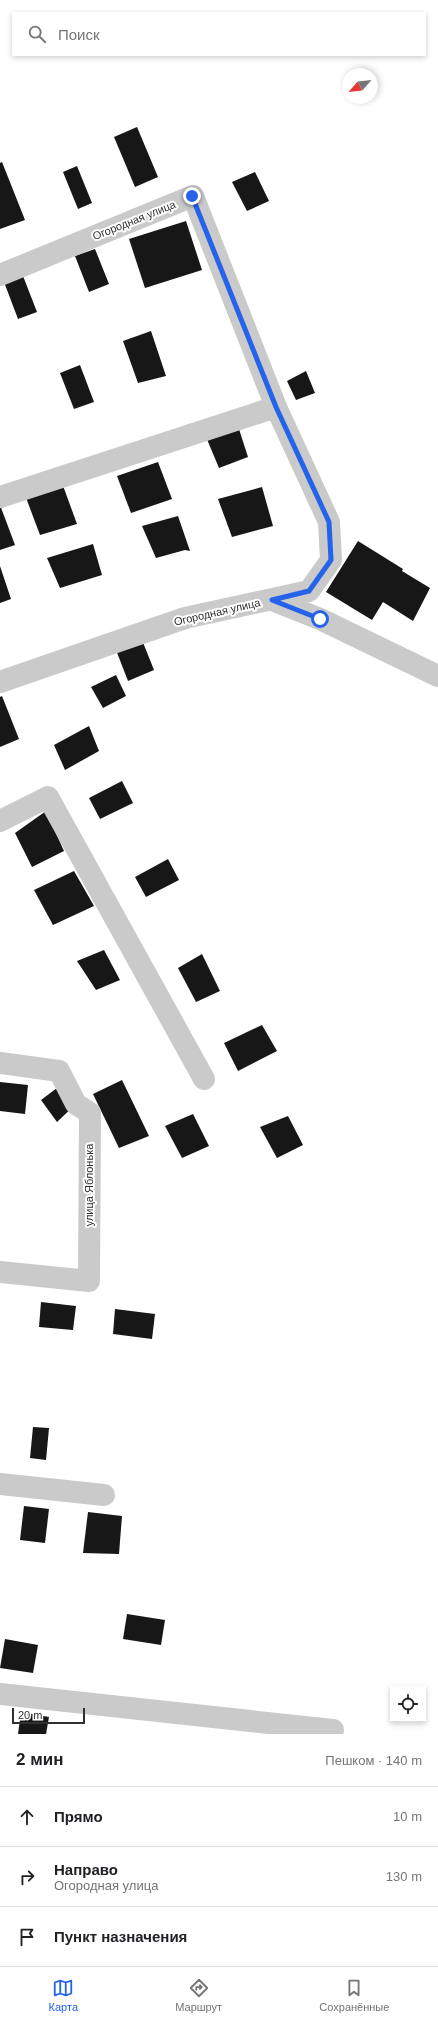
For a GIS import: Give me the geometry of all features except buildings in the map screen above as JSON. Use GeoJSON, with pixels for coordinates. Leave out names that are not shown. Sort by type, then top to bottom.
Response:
{"type":"FeatureCollection","features":[{"type":"Feature","properties":{"kind":"street","name":"Огородная улица"},"geometry":{"type":"LineString","coordinates":[[0,275],[192,196],[276,407],[329,522],[331,560],[309,591],[185,618],[0,682]]}},
{"type":"Feature","properties":{"kind":"street"},"geometry":{"type":"LineString","coordinates":[[0,497],[276,407]]}},
{"type":"Feature","properties":{"kind":"street"},"geometry":{"type":"LineString","coordinates":[[272,600],[320,619],[438,676]]}},
{"type":"Feature","properties":{"kind":"street"},"geometry":{"type":"LineString","coordinates":[[0,821],[48,797],[204,1080]]}},
{"type":"Feature","properties":{"kind":"street","name":"улица Яблонька"},"geometry":{"type":"LineString","coordinates":[[0,1063],[59,1071],[76,1104],[90,1113],[88,1281],[0,1272]]}},
{"type":"Feature","properties":{"kind":"street"},"geometry":{"type":"LineString","coordinates":[[0,1484],[104,1495]]}},
{"type":"Feature","properties":{"kind":"street"},"geometry":{"type":"LineString","coordinates":[[0,1694],[333,1730]]}},
{"type":"Feature","properties":{"kind":"route"},"geometry":{"type":"LineString","coordinates":[[192,196],[276,407],[329,522],[331,560],[309,591],[272,600],[320,619]]}}]}
